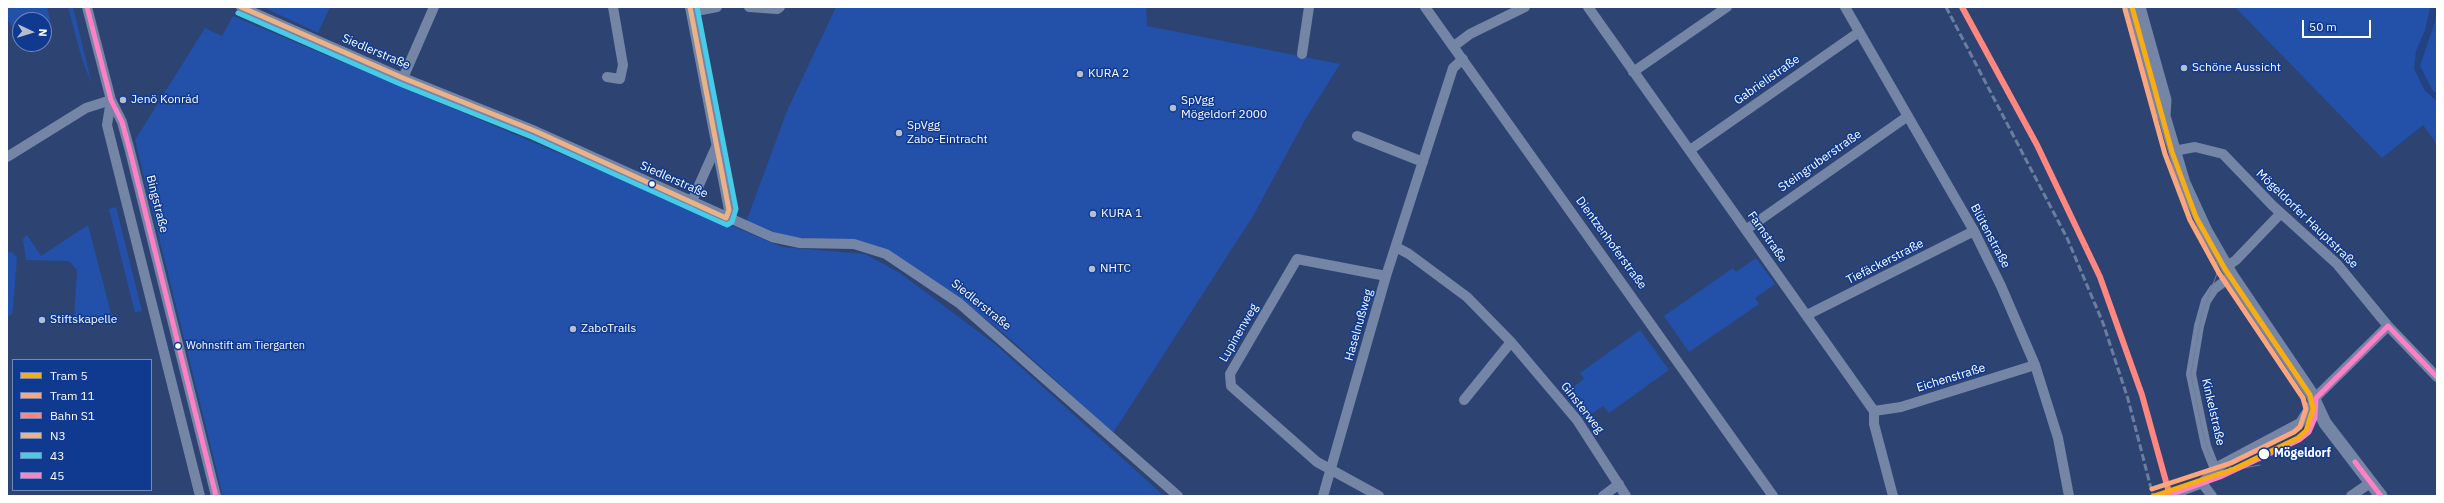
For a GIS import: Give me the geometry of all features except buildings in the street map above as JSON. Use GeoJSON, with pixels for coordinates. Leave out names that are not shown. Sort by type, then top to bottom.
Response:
{"type":"FeatureCollection","features":[{"type":"Feature","properties":{"kind":"main road"},"geometry":{"type":"LineString","coordinates":[[2129,7],[2157,102],[2164,116],[2174,151],[2194,208],[2229,272],[2314,400],[2325,423],[2381,496]]}},
{"type":"Feature","properties":{"kind":"main road"},"geometry":{"type":"LineString","coordinates":[[2139,7],[2166,100],[2164,116]]}},
{"type":"Feature","properties":{"kind":"street","name":"Bingstraße"},"geometry":{"type":"LineString","coordinates":[[87,7],[111,100],[122,122],[130,151],[216,496]]}},
{"type":"Feature","properties":{"kind":"street","name":"Siedlerstraße"},"geometry":{"type":"LineString","coordinates":[[241,7],[403,78],[535,131],[691,203],[772,237],[792,242],[845,243],[865,246],[886,254],[908,266],[980,321],[1178,496]]}},
{"type":"Feature","properties":{"kind":"street"},"geometry":{"type":"LineString","coordinates":[[403,78],[434,7]]}},
{"type":"Feature","properties":{"kind":"street"},"geometry":{"type":"LineString","coordinates":[[607,77],[620,79],[623,66],[613,7]]}},
{"type":"Feature","properties":{"kind":"street"},"geometry":{"type":"LineString","coordinates":[[717,7],[690,10],[729,210],[726,218]]}},
{"type":"Feature","properties":{"kind":"street"},"geometry":{"type":"LineString","coordinates":[[749,7],[777,9],[780,7]]}},
{"type":"Feature","properties":{"kind":"street"},"geometry":{"type":"LineString","coordinates":[[1302,54],[1309,7]]}},
{"type":"Feature","properties":{"kind":"street","name":"Dientzenhoferstraße"},"geometry":{"type":"LineString","coordinates":[[1425,7],[1773,496]]}},
{"type":"Feature","properties":{"kind":"street"},"geometry":{"type":"LineString","coordinates":[[1454,46],[1470,34],[1525,7]]}},
{"type":"Feature","properties":{"kind":"street","name":"Farnstraße"},"geometry":{"type":"LineString","coordinates":[[1588,7],[1633,72],[1747,229],[1874,411],[1874,424],[1893,496]]}},
{"type":"Feature","properties":{"kind":"street"},"geometry":{"type":"LineString","coordinates":[[1633,72],[1727,7]]}},
{"type":"Feature","properties":{"kind":"street","name":"Blütenstraße"},"geometry":{"type":"LineString","coordinates":[[1845,7],[1974,231],[2001,286],[2035,365],[2058,438],[2069,496]]}},
{"type":"Feature","properties":{"kind":"street","name":"Gabrielistraße"},"geometry":{"type":"LineString","coordinates":[[1690,150],[1859,32]]}},
{"type":"Feature","properties":{"kind":"street","name":"Haselnußweg"},"geometry":{"type":"LineString","coordinates":[[1323,496],[1386,276],[1453,68],[1463,59]]}},
{"type":"Feature","properties":{"kind":"street","name":"Bingstraße"},"geometry":{"type":"LineString","coordinates":[[111,100],[108,125],[200,496]]}},
{"type":"Feature","properties":{"kind":"street"},"geometry":{"type":"LineString","coordinates":[[7,157],[86,108],[111,100]]}},
{"type":"Feature","properties":{"kind":"street","name":"Steingruberstraße"},"geometry":{"type":"LineString","coordinates":[[1747,229],[1908,116]]}},
{"type":"Feature","properties":{"kind":"street"},"geometry":{"type":"LineString","coordinates":[[1356,136],[1423,162]]}},
{"type":"Feature","properties":{"kind":"street"},"geometry":{"type":"LineString","coordinates":[[691,203],[716,147]]}},
{"type":"Feature","properties":{"kind":"street","name":"Mögeldorfer Hauptstraße"},"geometry":{"type":"LineString","coordinates":[[2174,151],[2195,147],[2223,154],[2281,213],[2337,264],[2388,326],[2437,377]]}},
{"type":"Feature","properties":{"kind":"street","name":"Kinkelstraße"},"geometry":{"type":"LineString","coordinates":[[2215,469],[2204,440],[2191,374],[2199,326],[2206,301],[2214,289],[2229,272],[2236,260],[2281,213]]}},
{"type":"Feature","properties":{"kind":"street","name":"Tiefäckerstraße"},"geometry":{"type":"LineString","coordinates":[[1807,315],[1974,231]]}},
{"type":"Feature","properties":{"kind":"street","name":"Ginsterweg"},"geometry":{"type":"LineString","coordinates":[[1396,247],[1409,254],[1467,297],[1511,342],[1577,420],[1626,496]]}},
{"type":"Feature","properties":{"kind":"street","name":"Lupinenweg"},"geometry":{"type":"LineString","coordinates":[[1331,472],[1317,462],[1231,386],[1230,374],[1297,259],[1386,276]]}},
{"type":"Feature","properties":{"kind":"street"},"geometry":{"type":"LineString","coordinates":[[156,322],[172,317]]}},
{"type":"Feature","properties":{"kind":"street"},"geometry":{"type":"LineString","coordinates":[[2176,493],[2202,483],[2215,469],[2300,423],[2314,400],[2388,326]]}},
{"type":"Feature","properties":{"kind":"street"},"geometry":{"type":"LineString","coordinates":[[1464,400],[1511,342]]}},
{"type":"Feature","properties":{"kind":"street","name":"Eichenstraße"},"geometry":{"type":"LineString","coordinates":[[1874,411],[1901,407],[2035,365]]}},
{"type":"Feature","properties":{"kind":"street"},"geometry":{"type":"LineString","coordinates":[[1331,472],[1379,496]]}},
{"type":"Feature","properties":{"kind":"street"},"geometry":{"type":"LineString","coordinates":[[2202,483],[2212,496]]}},
{"type":"Feature","properties":{"kind":"street"},"geometry":{"type":"LineString","coordinates":[[2351,496],[2370,483]]}},
{"type":"Feature","properties":{"kind":"street"},"geometry":{"type":"LineString","coordinates":[[1603,496],[1619,484]]}},
{"type":"Feature","properties":{"kind":"shaded area"},"geometry":{"type":"Polygon","coordinates":[[[7,7],[47,7],[48,12],[12,12],[12,26],[7,18],[7,7]]]}},
{"type":"Feature","properties":{"kind":"shaded area"},"geometry":{"type":"Polygon","coordinates":[[[68,7],[73,7],[92,85],[82,59],[68,7]]]}},
{"type":"Feature","properties":{"kind":"shaded area"},"geometry":{"type":"Polygon","coordinates":[[[263,7],[330,7],[318,33],[263,7]]]}},
{"type":"Feature","properties":{"kind":"shaded area"},"geometry":{"type":"Polygon","coordinates":[[[836,7],[1146,7],[1147,26],[1340,64],[1306,118],[1253,216],[1113,433],[1008,337],[961,299],[888,250],[861,242],[781,236],[746,222],[787,111],[836,7]]]}},
{"type":"Feature","properties":{"kind":"shaded area"},"geometry":{"type":"Polygon","coordinates":[[[2235,7],[2437,7],[2437,144],[2423,125],[2382,158],[2235,7]]]}},
{"type":"Feature","properties":{"kind":"shaded area"},"geometry":{"type":"Polygon","coordinates":[[[2427,7],[2437,7],[2436,19],[2420,66],[2433,91],[2437,93],[2437,101],[2425,91],[2414,69],[2416,51],[2425,30],[2430,9],[2427,7]]]}},
{"type":"Feature","properties":{"kind":"shaded area"},"geometry":{"type":"Polygon","coordinates":[[[233,16],[782,247],[865,254],[900,273],[996,345],[1164,496],[223,496],[135,140],[205,28],[222,36],[233,16]]]}},
{"type":"Feature","properties":{"kind":"shaded area"},"geometry":{"type":"Polygon","coordinates":[[[116,207],[142,311],[135,313],[109,209],[116,207]]]}},
{"type":"Feature","properties":{"kind":"shaded area"},"geometry":{"type":"Polygon","coordinates":[[[88,225],[112,317],[77,324],[74,320],[77,270],[69,261],[26,260],[23,239],[27,235],[41,256],[88,225]]]}},
{"type":"Feature","properties":{"kind":"shaded area"},"geometry":{"type":"Polygon","coordinates":[[[12,252],[17,257],[12,314],[7,317],[7,253],[12,252]]]}},
{"type":"Feature","properties":{"kind":"shaded area"},"geometry":{"type":"Polygon","coordinates":[[[1756,258],[1775,284],[1755,298],[1759,304],[1689,352],[1664,316],[1733,268],[1736,272],[1756,258]]]}},
{"type":"Feature","properties":{"kind":"shaded area"},"geometry":{"type":"Polygon","coordinates":[[[1640,330],[1669,370],[1609,413],[1603,406],[1584,419],[1565,393],[1584,379],[1580,373],[1640,330]]]}},
{"type":"Feature","properties":{"kind":"tunnel"},"geometry":{"type":"LineString","coordinates":[[2167,496],[2176,493]]}},
{"type":"Feature","properties":{"kind":"tram line","name":"5"},"geometry":{"type":"LineString","coordinates":[[2132,7],[2172,152],[2196,217],[2225,269],[2310,395],[2313,409],[2306,431],[2298,438],[2234,469],[2154,496]]}},
{"type":"Feature","properties":{"kind":"tram line","name":"11"},"geometry":{"type":"LineString","coordinates":[[2125,9],[2165,154],[2190,220],[2219,273],[2303,398],[2306,409],[2300,427],[2294,432],[2231,463],[2152,489]]}},
{"type":"Feature","properties":{"kind":"tram line"},"geometry":{"type":"LineString","coordinates":[[2206,236],[2216,259],[2218,271],[2202,313],[2191,374],[2203,433],[2209,454],[2221,465],[2238,469],[2260,465]]}},
{"type":"Feature","properties":{"kind":"railway"},"geometry":{"type":"LineString","coordinates":[[1946,7],[2067,238],[2103,323],[2128,399],[2153,496]]}},
{"type":"Feature","properties":{"kind":"rail line","name":"S1"},"geometry":{"type":"LineString","coordinates":[[1962,7],[2037,145],[2100,277],[2142,395],[2170,496]]}},
{"type":"Feature","properties":{"kind":"transit line","name":"45"},"geometry":{"type":"LineString","coordinates":[[87,7],[111,100],[122,122],[130,151],[216,496]]}},
{"type":"Feature","properties":{"kind":"transit line","name":"N3"},"geometry":{"type":"LineString","coordinates":[[241,7],[403,78],[535,131],[726,218],[729,210],[690,7]]}},
{"type":"Feature","properties":{"kind":"transit line","name":"43"},"geometry":{"type":"LineString","coordinates":[[238,13],[400,84],[532,137],[727,225],[732,222],[736,209],[697,7]]}},
{"type":"Feature","properties":{"kind":"transit line","name":"45"},"geometry":{"type":"LineString","coordinates":[[2167,496],[2220,477],[2299,440],[2309,432],[2315,418],[2316,398],[2388,326],[2437,377]]}},
{"type":"Feature","properties":{"kind":"transit line","name":"45"},"geometry":{"type":"LineString","coordinates":[[2355,462],[2381,496]]}},
{"type":"Feature","properties":{"kind":"place","name":"Schöne Aussicht"},"geometry":{"type":"Point","coordinates":[2184,68]}},
{"type":"Feature","properties":{"kind":"place","name":"KURA 2"},"geometry":{"type":"Point","coordinates":[1080,74]}},
{"type":"Feature","properties":{"kind":"place","name":"Jenö Konrád"},"geometry":{"type":"Point","coordinates":[123,100]}},
{"type":"Feature","properties":{"kind":"place","name":"SpVgg Mögeldorf 2000"},"geometry":{"type":"Point","coordinates":[1173,108]}},
{"type":"Feature","properties":{"kind":"place","name":"SpVgg Zabo-Eintracht"},"geometry":{"type":"Point","coordinates":[899,133]}},
{"type":"Feature","properties":{"kind":"place","name":"KURA 1"},"geometry":{"type":"Point","coordinates":[1093,214]}},
{"type":"Feature","properties":{"kind":"place","name":"NHTC"},"geometry":{"type":"Point","coordinates":[1092,269]}},
{"type":"Feature","properties":{"kind":"place","name":"Stiftskapelle"},"geometry":{"type":"Point","coordinates":[42,320]}},
{"type":"Feature","properties":{"kind":"place","name":"ZaboTrails"},"geometry":{"type":"Point","coordinates":[573,329]}},
{"type":"Feature","properties":{"kind":"place","name":"Wohnstift am Tiergarten"},"geometry":{"type":"Point","coordinates":[178,346]}},
{"type":"Feature","properties":{"kind":"place","name":"Mögeldorf"},"geometry":{"type":"Point","coordinates":[2264,454]}}]}
